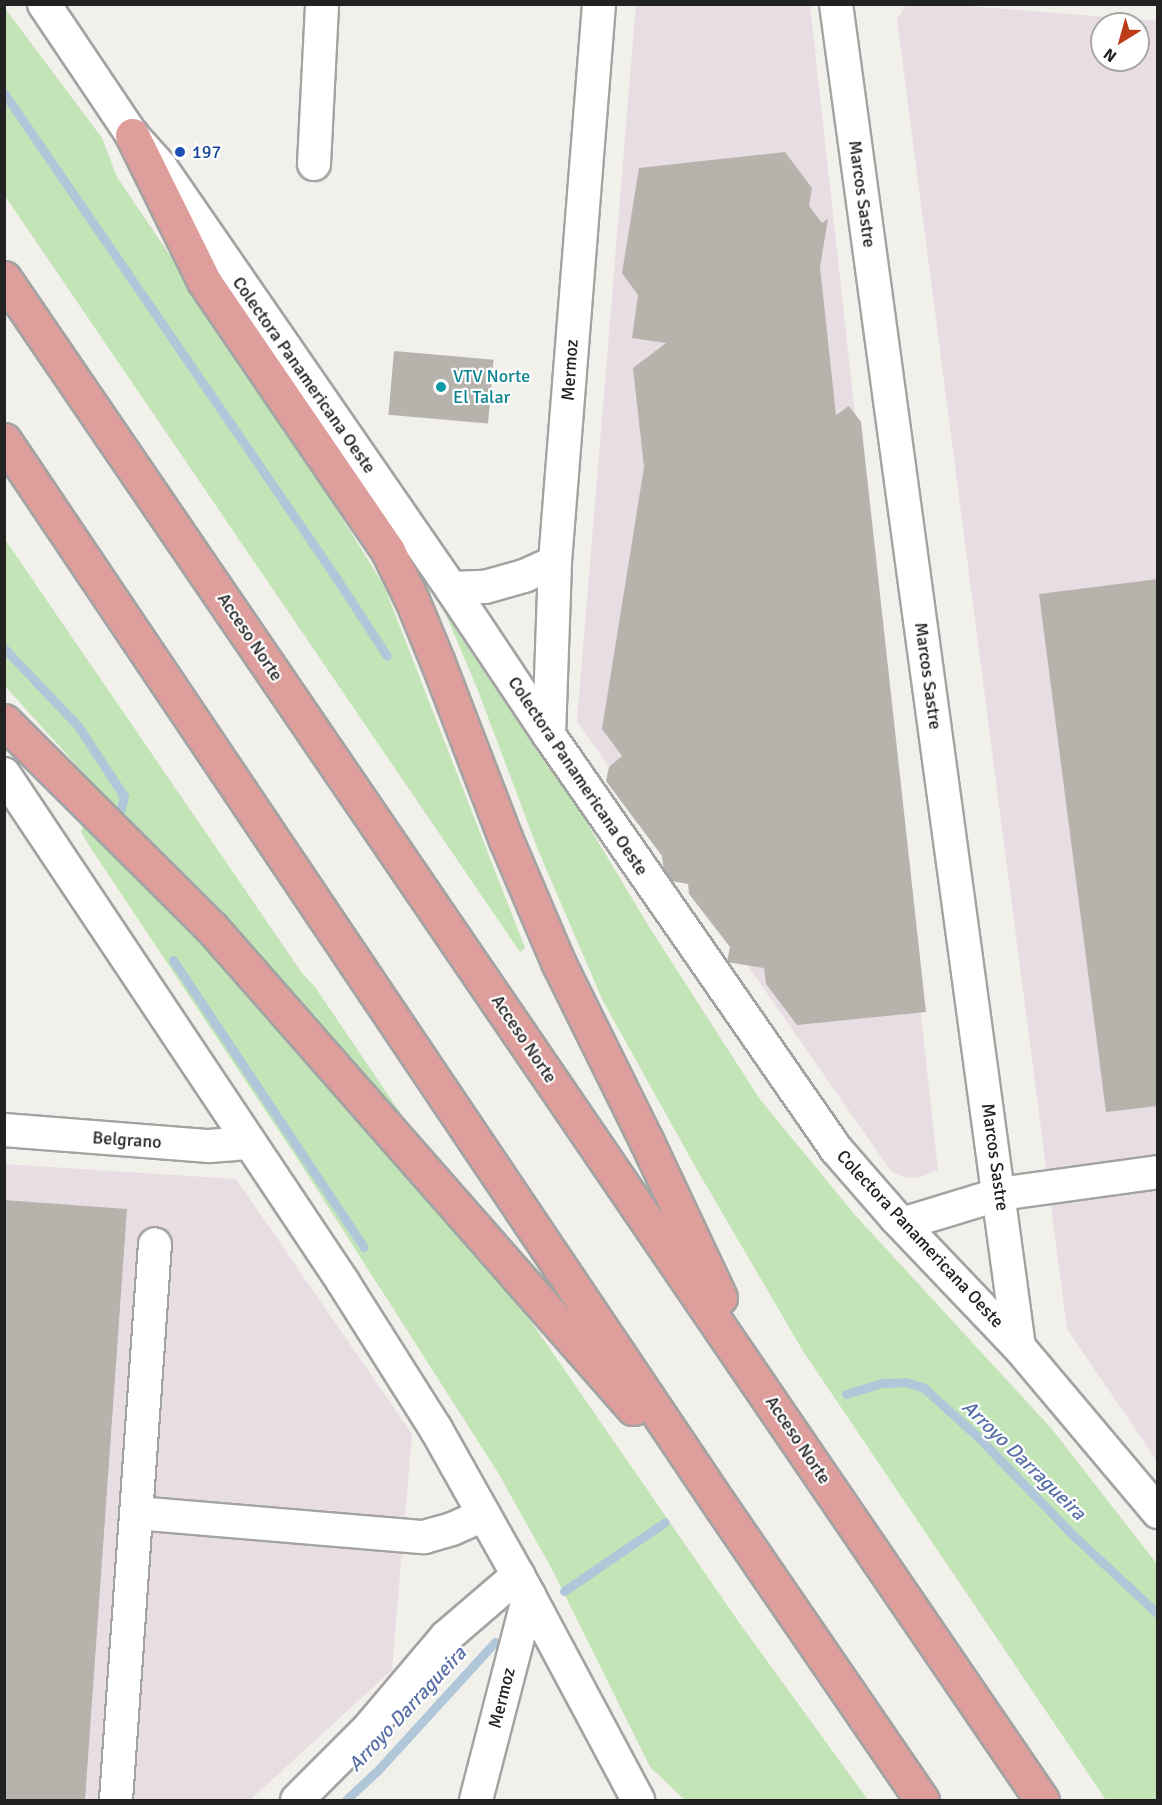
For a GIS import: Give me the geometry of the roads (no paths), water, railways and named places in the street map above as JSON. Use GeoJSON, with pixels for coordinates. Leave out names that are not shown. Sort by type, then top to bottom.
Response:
{"type":"FeatureCollection","features":[{"type":"Feature","properties":{"kind":"highway"},"geometry":{"type":"LineString","coordinates":[[132,135],[204,282],[388,551],[438,663],[506,840],[558,962],[646,1140],[761,1386]]}},
{"type":"Feature","properties":{"kind":"highway","name":"Acceso Norte"},"geometry":{"type":"LineString","coordinates":[[4,278],[1042,1800]]}},
{"type":"Feature","properties":{"kind":"highway"},"geometry":{"type":"LineString","coordinates":[[4,440],[722,1508],[922,1800]]}},
{"type":"Feature","properties":{"kind":"highway"},"geometry":{"type":"LineString","coordinates":[[4,722],[212,927],[722,1508]]}},
{"type":"Feature","properties":{"kind":"street","name":"Colectora Panamericana Oeste"},"geometry":{"type":"LineString","coordinates":[[44,4],[132,135],[160,166],[451,588],[549,735],[836,1149],[902,1224],[1019,1347],[1158,1512]]}},
{"type":"Feature","properties":{"kind":"street"},"geometry":{"type":"LineString","coordinates":[[314,164],[322,4]]}},
{"type":"Feature","properties":{"kind":"street","name":"Mermoz"},"geometry":{"type":"LineString","coordinates":[[549,735],[555,562],[599,4]]}},
{"type":"Feature","properties":{"kind":"street","name":"Marcos Sastre"},"geometry":{"type":"LineString","coordinates":[[836,4],[1000,1194],[1019,1347]]}},
{"type":"Feature","properties":{"kind":"street"},"geometry":{"type":"LineString","coordinates":[[451,588],[485,587],[524,576],[555,562]]}},
{"type":"Feature","properties":{"kind":"street"},"geometry":{"type":"LineString","coordinates":[[4,774],[430,1419],[523,1585],[638,1800]]}},
{"type":"Feature","properties":{"kind":"street","name":"Belgrano"},"geometry":{"type":"LineString","coordinates":[[4,1130],[209,1146],[249,1143]]}},
{"type":"Feature","properties":{"kind":"street"},"geometry":{"type":"LineString","coordinates":[[902,1224],[1000,1194],[1158,1172]]}},
{"type":"Feature","properties":{"kind":"street"},"geometry":{"type":"LineString","coordinates":[[116,1800],[155,1244]]}},
{"type":"Feature","properties":{"kind":"street"},"geometry":{"type":"LineString","coordinates":[[136,1513],[424,1537],[452,1529],[484,1515]]}},
{"type":"Feature","properties":{"kind":"street"},"geometry":{"type":"LineString","coordinates":[[297,1800],[368,1729],[446,1637],[523,1585]]}},
{"type":"Feature","properties":{"kind":"street","name":"Mermoz"},"geometry":{"type":"LineString","coordinates":[[476,1800],[523,1585]]}},
{"type":"Feature","properties":{"kind":"waterway"},"geometry":{"type":"LineString","coordinates":[[4,93],[335,576],[387,656]]}},
{"type":"Feature","properties":{"kind":"waterway"},"geometry":{"type":"LineString","coordinates":[[4,648],[78,726],[124,796],[121,809]]}},
{"type":"Feature","properties":{"kind":"waterway"},"geometry":{"type":"LineString","coordinates":[[173,960],[364,1247]]}},
{"type":"Feature","properties":{"kind":"waterway","name":"Arroyo Darragueira"},"geometry":{"type":"LineString","coordinates":[[846,1394],[882,1383],[906,1382],[924,1388],[977,1436],[1074,1536],[1158,1614]]}},
{"type":"Feature","properties":{"kind":"waterway","name":"Arroyo Darragueira"},"geometry":{"type":"LineString","coordinates":[[564,1591],[665,1522]]}},
{"type":"Feature","properties":{"kind":"waterway","name":"Arroyo Darragueira"},"geometry":{"type":"LineString","coordinates":[[346,1800],[379,1769],[495,1642]]}},
{"type":"Feature","properties":{"kind":"place","name":"197"},"geometry":{"type":"Point","coordinates":[180,152]}},
{"type":"Feature","properties":{"kind":"place","name":"VTV Norte El Talar"},"geometry":{"type":"Point","coordinates":[441,387]}}]}
